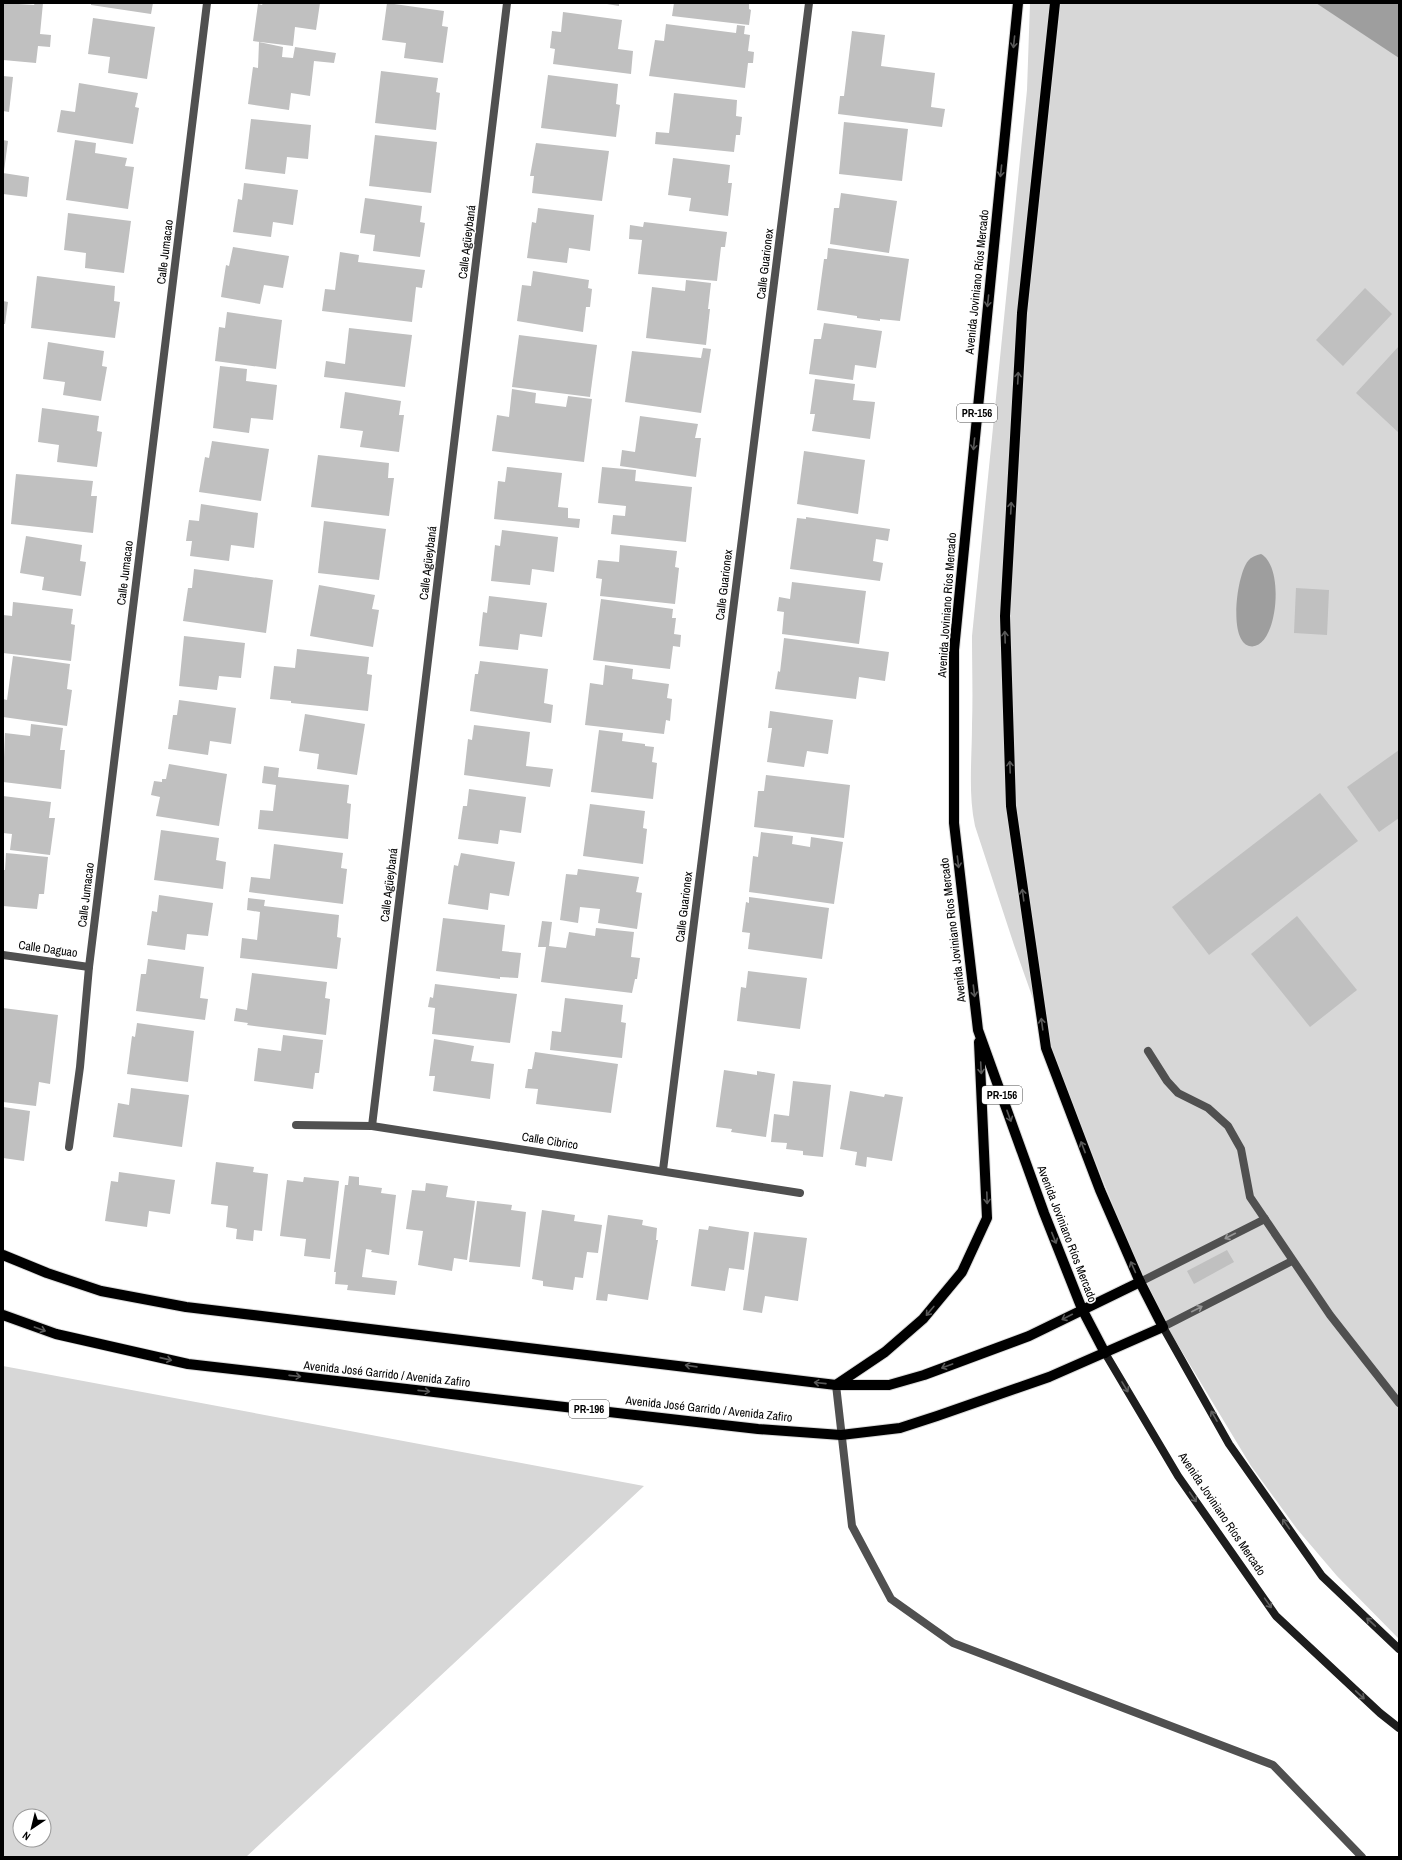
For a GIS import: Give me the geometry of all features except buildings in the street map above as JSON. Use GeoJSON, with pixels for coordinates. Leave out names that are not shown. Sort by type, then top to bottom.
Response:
{"type":"FeatureCollection","features":[{"type":"Feature","properties":{"kind":"main road","name":"Avenida Joviniano Ríos Mercado"},"geometry":{"type":"LineString","coordinates":[[1018,3],[954,650],[954,823],[978,1030],[1044,1213],[1082,1309],[1105,1353],[1178,1476],[1276,1616],[1380,1713],[1399,1728]]}},
{"type":"Feature","properties":{"kind":"main road"},"geometry":{"type":"LineString","coordinates":[[1055,3],[1022,313],[1005,608],[1011,806],[1046,1048],[1100,1190],[1140,1282],[1163,1327],[1229,1444],[1322,1576],[1399,1649]]}},
{"type":"Feature","properties":{"kind":"main road"},"geometry":{"type":"LineString","coordinates":[[836,1385],[884,1352],[923,1319],[962,1272],[987,1218],[978,1030]]}},
{"type":"Feature","properties":{"kind":"main road"},"geometry":{"type":"LineString","coordinates":[[3,1255],[47,1273],[101,1291],[186,1307],[836,1385],[889,1385],[924,1375],[1029,1336],[1140,1282]]}},
{"type":"Feature","properties":{"kind":"main road","name":"Avenida José Garrido / Avenida Zafiro"},"geometry":{"type":"LineString","coordinates":[[3,1315],[56,1334],[188,1364],[758,1429],[841,1435],[900,1428],[937,1416],[1048,1377],[1163,1327]]}},
{"type":"Feature","properties":{"kind":"street","name":"Calle Jumacao"},"geometry":{"type":"LineString","coordinates":[[69,1147],[80,1068],[89,967],[207,3]]}},
{"type":"Feature","properties":{"kind":"street","name":"Calle Agüeybaná"},"geometry":{"type":"LineString","coordinates":[[372,1126],[507,3]]}},
{"type":"Feature","properties":{"kind":"street","name":"Calle Guarionex"},"geometry":{"type":"LineString","coordinates":[[663,1170],[809,3]]}},
{"type":"Feature","properties":{"kind":"street","name":"Calle Daguao"},"geometry":{"type":"LineString","coordinates":[[3,955],[89,967]]}},
{"type":"Feature","properties":{"kind":"street"},"geometry":{"type":"LineString","coordinates":[[1148,1051],[1167,1081],[1178,1093],[1208,1108],[1228,1126],[1241,1149],[1250,1197],[1330,1315],[1399,1403]]}},
{"type":"Feature","properties":{"kind":"street","name":"Calle Cibrico"},"geometry":{"type":"LineString","coordinates":[[296,1125],[372,1126],[663,1170],[800,1193]]}},
{"type":"Feature","properties":{"kind":"street"},"geometry":{"type":"LineString","coordinates":[[1140,1282],[1265,1219]]}},
{"type":"Feature","properties":{"kind":"street"},"geometry":{"type":"LineString","coordinates":[[1163,1327],[1292,1261]]}},
{"type":"Feature","properties":{"kind":"street"},"geometry":{"type":"LineString","coordinates":[[836,1385],[852,1526],[891,1599],[954,1643],[1273,1765],[1362,1857]]}},
{"type":"Feature","properties":{"kind":"shaded area"},"geometry":{"type":"Polygon","coordinates":[[[1030,3],[1399,3],[1399,1639],[1337,1576],[1297,1529],[1251,1466],[1140,1282],[1122,1228],[1055,1061],[1014,945],[975,826],[971,788],[972,636],[1027,90],[1030,3]]]}},
{"type":"Feature","properties":{"kind":"shaded area"},"geometry":{"type":"Polygon","coordinates":[[[1316,3],[1399,3],[1399,58],[1316,3]]]}},
{"type":"Feature","properties":{"kind":"shaded area"},"geometry":{"type":"Polygon","coordinates":[[[1261,554],[1269,562],[1274,575],[1276,591],[1275,608],[1272,623],[1266,636],[1259,645],[1249,646],[1242,641],[1238,632],[1236,606],[1244,568],[1251,558],[1261,554]]]}},
{"type":"Feature","properties":{"kind":"shaded area"},"geometry":{"type":"Polygon","coordinates":[[[3,1366],[644,1486],[246,1857],[3,1857],[3,1366]]]}}]}
